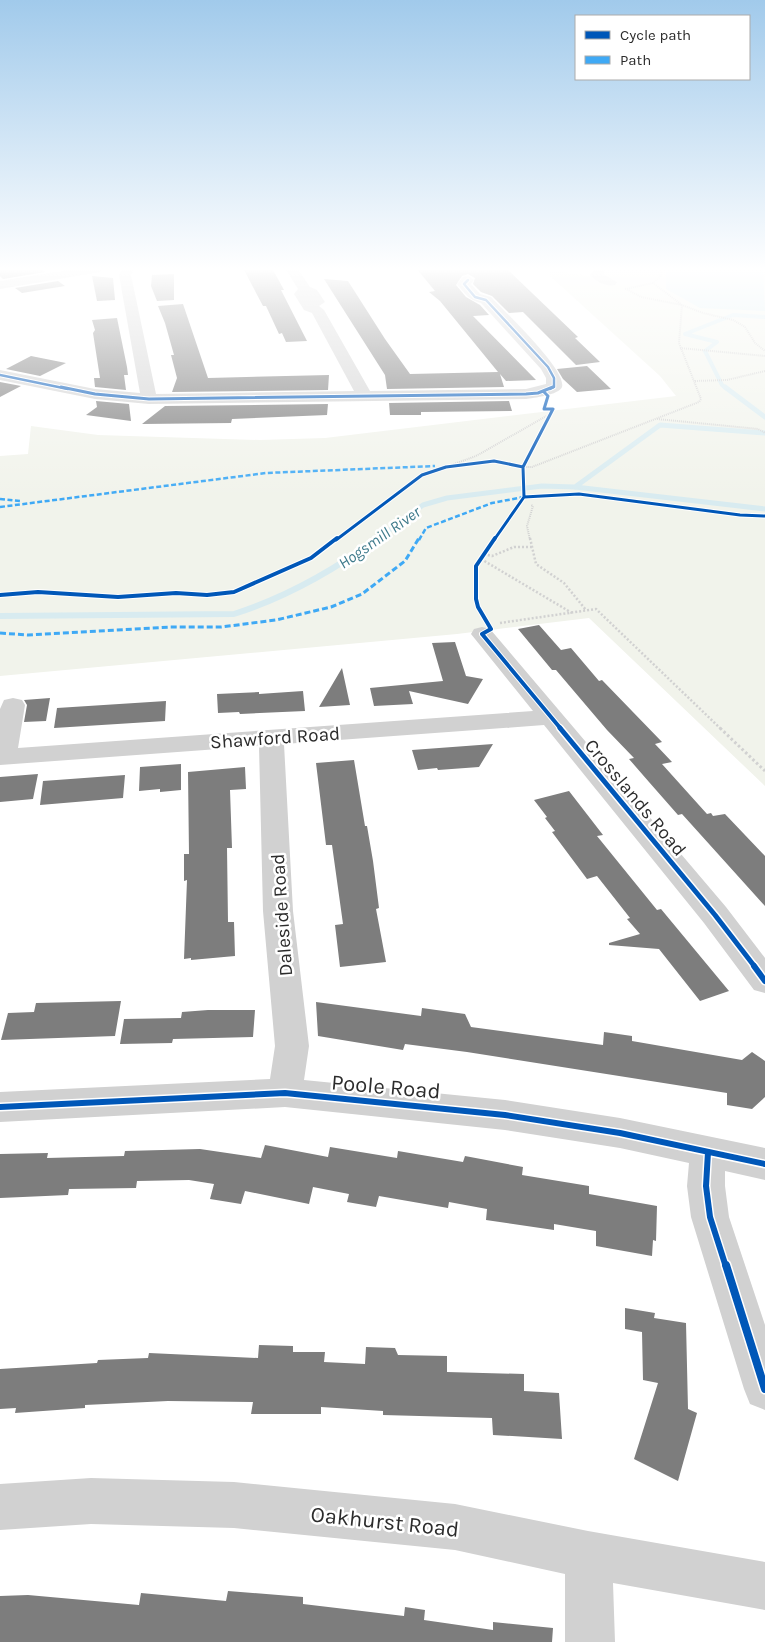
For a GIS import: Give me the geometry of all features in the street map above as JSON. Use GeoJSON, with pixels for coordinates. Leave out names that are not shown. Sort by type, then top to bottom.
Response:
{"type":"FeatureCollection","features":[{"type":"Feature","properties":{"kind":"street"},"geometry":{"type":"LineString","coordinates":[[140,345],[148,381],[149,399]]}},
{"type":"Feature","properties":{"kind":"street"},"geometry":{"type":"LineString","coordinates":[[336,345],[362,390],[360,396]]}},
{"type":"Feature","properties":{"kind":"street"},"geometry":{"type":"LineString","coordinates":[[527,345],[548,367],[554,378],[549,389],[547,411]]}},
{"type":"Feature","properties":{"kind":"street"},"geometry":{"type":"LineString","coordinates":[[0,375],[95,394],[149,399],[526,394],[549,389]]}},
{"type":"Feature","properties":{"kind":"street","name":"Crosslands Road"},"geometry":{"type":"LineString","coordinates":[[485,630],[550,718],[715,915],[765,982]]}},
{"type":"Feature","properties":{"kind":"street"},"geometry":{"type":"LineString","coordinates":[[2,757],[13,705]]}},
{"type":"Feature","properties":{"kind":"street","name":"Shawford Road"},"geometry":{"type":"LineString","coordinates":[[2,757],[550,718]]}},
{"type":"Feature","properties":{"kind":"street","name":"Daleside Road"},"geometry":{"type":"LineString","coordinates":[[271,737],[278,911],[292,1046],[286,1093]]}},
{"type":"Feature","properties":{"kind":"street","name":"Poole Road"},"geometry":{"type":"LineString","coordinates":[[0,1107],[286,1093],[505,1115],[620,1133],[765,1164]]}},
{"type":"Feature","properties":{"kind":"street"},"geometry":{"type":"LineString","coordinates":[[708,1152],[706,1186],[710,1216],[765,1389]]}},
{"type":"Feature","properties":{"kind":"street","name":"Oakhurst Road"},"geometry":{"type":"LineString","coordinates":[[0,1507],[90,1501],[234,1505],[455,1527],[588,1555],[765,1586]]}},
{"type":"Feature","properties":{"kind":"street"},"geometry":{"type":"LineString","coordinates":[[588,1555],[590,1642]]}},
{"type":"Feature","properties":{"kind":"path"},"geometry":{"type":"LineString","coordinates":[[514,465],[532,467],[699,402],[700,399],[695,380],[680,345]]}},
{"type":"Feature","properties":{"kind":"path"},"geometry":{"type":"LineString","coordinates":[[680,348],[765,356]]}},
{"type":"Feature","properties":{"kind":"path"},"geometry":{"type":"LineString","coordinates":[[695,380],[727,380],[765,371]]}},
{"type":"Feature","properties":{"kind":"path"},"geometry":{"type":"LineString","coordinates":[[524,476],[524,467],[547,411]]}},
{"type":"Feature","properties":{"kind":"path"},"geometry":{"type":"LineString","coordinates":[[438,470],[476,456],[547,411]]}},
{"type":"Feature","properties":{"kind":"path"},"geometry":{"type":"LineString","coordinates":[[654,418],[758,429],[765,433]]}},
{"type":"Feature","properties":{"kind":"path"},"geometry":{"type":"LineString","coordinates":[[446,467],[479,462]]}},
{"type":"Feature","properties":{"kind":"path"},"geometry":{"type":"LineString","coordinates":[[534,496],[524,494],[476,566],[476,599],[485,630],[596,609],[765,772]]}},
{"type":"Feature","properties":{"kind":"path"},"geometry":{"type":"LineString","coordinates":[[530,505],[532,506],[528,526],[536,564],[564,583],[586,610]]}},
{"type":"Feature","properties":{"kind":"path"},"geometry":{"type":"LineString","coordinates":[[484,554],[492,556],[514,548],[532,547]]}},
{"type":"Feature","properties":{"kind":"path"},"geometry":{"type":"LineString","coordinates":[[480,559],[572,613]]}},
{"type":"Feature","properties":{"kind":"shaded area"},"geometry":{"type":"Polygon","coordinates":[[[625,345],[765,345],[765,786],[589,618],[457,634],[0,676],[0,456],[28,454],[31,426],[98,435],[260,440],[325,438],[676,396],[660,376],[625,345]]]}},
{"type":"Feature","properties":{"kind":"building"},"geometry":{"type":"Polygon","coordinates":[[[95,345],[122,345],[128,375],[124,375],[126,390],[95,387],[94,378],[100,378],[95,345]]]}},
{"type":"Feature","properties":{"kind":"building"},"geometry":{"type":"Polygon","coordinates":[[[171,345],[197,345],[208,378],[329,375],[328,390],[172,392],[177,378],[171,355],[174,355],[171,345]]]}},
{"type":"Feature","properties":{"kind":"building"},"geometry":{"type":"Polygon","coordinates":[[[366,345],[389,345],[410,374],[498,372],[476,345],[501,345],[536,380],[506,381],[500,374],[504,387],[387,389],[385,375],[366,345]]]}},
{"type":"Feature","properties":{"kind":"building"},"geometry":{"type":"Polygon","coordinates":[[[556,345],[582,345],[600,362],[576,365],[556,345]]]}},
{"type":"Feature","properties":{"kind":"building"},"geometry":{"type":"Polygon","coordinates":[[[31,356],[66,363],[40,376],[6,369],[31,356]]]}},
{"type":"Feature","properties":{"kind":"building"},"geometry":{"type":"Polygon","coordinates":[[[587,366],[611,389],[577,392],[563,379],[557,369],[587,366]]]}},
{"type":"Feature","properties":{"kind":"building"},"geometry":{"type":"Polygon","coordinates":[[[0,382],[21,386],[0,397],[0,382]]]}},
{"type":"Feature","properties":{"kind":"building"},"geometry":{"type":"Polygon","coordinates":[[[96,401],[129,404],[131,421],[86,415],[97,407],[96,401]]]}},
{"type":"Feature","properties":{"kind":"building"},"geometry":{"type":"Polygon","coordinates":[[[509,401],[512,411],[421,412],[421,415],[390,415],[389,403],[509,401]]]}},
{"type":"Feature","properties":{"kind":"building"},"geometry":{"type":"Polygon","coordinates":[[[328,404],[327,415],[232,419],[231,423],[142,424],[165,406],[328,404]]]}},
{"type":"Feature","properties":{"kind":"building"},"geometry":{"type":"Polygon","coordinates":[[[539,625],[561,650],[571,648],[599,681],[602,680],[662,742],[655,744],[672,762],[662,764],[707,814],[711,813],[713,816],[725,814],[765,856],[765,906],[682,814],[678,815],[629,759],[634,758],[607,730],[556,670],[552,670],[518,629],[539,625]]]}},
{"type":"Feature","properties":{"kind":"building"},"geometry":{"type":"Polygon","coordinates":[[[455,642],[466,676],[483,679],[468,704],[409,691],[413,704],[374,706],[370,688],[443,681],[432,643],[455,642]]]}},
{"type":"Feature","properties":{"kind":"building"},"geometry":{"type":"Polygon","coordinates":[[[342,668],[350,705],[319,707],[342,668]]]}},
{"type":"Feature","properties":{"kind":"building"},"geometry":{"type":"Polygon","coordinates":[[[303,691],[305,711],[240,714],[239,712],[218,713],[217,694],[303,691]]]}},
{"type":"Feature","properties":{"kind":"building"},"geometry":{"type":"Polygon","coordinates":[[[50,698],[46,721],[24,722],[27,705],[24,700],[50,698]]]}},
{"type":"Feature","properties":{"kind":"building"},"geometry":{"type":"Polygon","coordinates":[[[166,701],[165,721],[54,728],[57,708],[166,701]]]}},
{"type":"Feature","properties":{"kind":"building"},"geometry":{"type":"Polygon","coordinates":[[[493,744],[479,767],[418,770],[412,750],[493,744]]]}},
{"type":"Feature","properties":{"kind":"building"},"geometry":{"type":"Polygon","coordinates":[[[354,760],[373,861],[379,908],[376,909],[386,962],[340,967],[335,925],[343,924],[332,845],[326,845],[316,763],[354,760]]]}},
{"type":"Feature","properties":{"kind":"building"},"geometry":{"type":"Polygon","coordinates":[[[181,764],[181,790],[139,791],[140,767],[181,764]]]}},
{"type":"Feature","properties":{"kind":"building"},"geometry":{"type":"Polygon","coordinates":[[[245,767],[246,789],[230,790],[232,848],[227,848],[228,922],[234,922],[235,956],[184,959],[187,880],[184,881],[184,854],[189,854],[188,772],[245,767]]]}},
{"type":"Feature","properties":{"kind":"building"},"geometry":{"type":"Polygon","coordinates":[[[38,774],[33,799],[0,802],[0,777],[38,774]]]}},
{"type":"Feature","properties":{"kind":"building"},"geometry":{"type":"Polygon","coordinates":[[[125,775],[123,798],[40,805],[43,781],[125,775]]]}},
{"type":"Feature","properties":{"kind":"building"},"geometry":{"type":"Polygon","coordinates":[[[569,791],[603,835],[597,836],[657,910],[661,909],[729,991],[700,1001],[659,949],[609,945],[609,943],[640,934],[627,919],[630,918],[597,876],[587,879],[552,832],[555,831],[534,800],[569,791]]]}},
{"type":"Feature","properties":{"kind":"building"},"geometry":{"type":"Polygon","coordinates":[[[121,1001],[115,1036],[1,1040],[8,1013],[34,1012],[36,1003],[121,1001]]]}},
{"type":"Feature","properties":{"kind":"building"},"geometry":{"type":"Polygon","coordinates":[[[316,1002],[421,1016],[422,1008],[465,1014],[471,1027],[603,1045],[604,1032],[632,1036],[632,1041],[742,1060],[752,1052],[765,1061],[765,1097],[752,1109],[727,1105],[727,1093],[467,1052],[405,1044],[403,1050],[318,1036],[316,1002]]]}},
{"type":"Feature","properties":{"kind":"building"},"geometry":{"type":"Polygon","coordinates":[[[255,1010],[253,1037],[173,1039],[172,1043],[120,1044],[124,1019],[181,1018],[182,1012],[255,1010]]]}},
{"type":"Feature","properties":{"kind":"building"},"geometry":{"type":"Polygon","coordinates":[[[265,1145],[328,1157],[330,1147],[397,1158],[398,1151],[463,1162],[465,1156],[523,1167],[522,1175],[589,1186],[589,1194],[657,1206],[656,1241],[653,1240],[652,1256],[596,1246],[596,1231],[554,1224],[554,1230],[486,1220],[487,1209],[449,1202],[448,1208],[379,1196],[376,1207],[347,1202],[349,1194],[313,1187],[309,1204],[245,1191],[241,1204],[210,1199],[214,1184],[189,1180],[137,1181],[136,1188],[69,1189],[68,1195],[0,1198],[0,1154],[48,1153],[47,1158],[124,1156],[125,1151],[200,1149],[261,1158],[265,1145]]]}},
{"type":"Feature","properties":{"kind":"building"},"geometry":{"type":"Polygon","coordinates":[[[625,1308],[655,1313],[654,1318],[686,1323],[688,1409],[697,1413],[678,1481],[634,1459],[658,1383],[643,1380],[642,1332],[625,1329],[625,1308]]]}},
{"type":"Feature","properties":{"kind":"building"},"geometry":{"type":"Polygon","coordinates":[[[259,1345],[293,1346],[293,1352],[325,1352],[324,1362],[365,1364],[366,1347],[395,1348],[398,1355],[447,1356],[447,1372],[524,1374],[524,1391],[559,1393],[562,1439],[493,1435],[492,1418],[383,1415],[383,1411],[321,1407],[321,1414],[251,1414],[253,1402],[168,1401],[85,1405],[85,1408],[15,1413],[16,1408],[0,1409],[0,1369],[97,1363],[98,1360],[148,1358],[149,1353],[258,1358],[259,1345]]]}},
{"type":"Feature","properties":{"kind":"building"},"geometry":{"type":"Polygon","coordinates":[[[228,1591],[303,1597],[303,1604],[404,1616],[405,1607],[425,1610],[424,1620],[493,1630],[493,1622],[553,1628],[552,1642],[0,1642],[0,1596],[28,1595],[139,1605],[141,1593],[226,1601],[228,1591]]]}},
{"type":"Feature","properties":{"kind":"waterway"},"geometry":{"type":"LineString","coordinates":[[713,345],[705,351],[722,385],[727,389]]}},
{"type":"Feature","properties":{"kind":"waterway"},"geometry":{"type":"LineString","coordinates":[[725,387],[765,417]]}},
{"type":"Feature","properties":{"kind":"waterway"},"geometry":{"type":"LineString","coordinates":[[575,487],[660,425],[765,433]]}},
{"type":"Feature","properties":{"kind":"waterway","name":"Hogsmill River"},"geometry":{"type":"LineString","coordinates":[[376,540],[423,505],[447,498],[542,486],[575,487]]}},
{"type":"Feature","properties":{"kind":"waterway","name":"Hogsmill River"},"geometry":{"type":"LineString","coordinates":[[575,487],[765,509]]}},
{"type":"Feature","properties":{"kind":"waterway","name":"Hogsmill River"},"geometry":{"type":"LineString","coordinates":[[0,616],[234,614],[273,600],[309,582],[378,538]]}},
{"type":"Feature","properties":{"kind":"marked path"},"geometry":{"type":"LineString","coordinates":[[0,507],[266,473],[435,466]]}},
{"type":"Feature","properties":{"kind":"marked path"},"geometry":{"type":"LineString","coordinates":[[0,633],[28,635],[170,627],[221,627],[276,620],[331,607],[362,594],[405,561],[426,528],[492,503],[524,497]]}},
{"type":"Feature","properties":{"kind":"marked path"},"geometry":{"type":"LineString","coordinates":[[0,499],[20,501]]}},
{"type":"Feature","properties":{"kind":"cycle path"},"geometry":{"type":"LineString","coordinates":[[0,375],[95,394],[149,399],[526,394],[538,393],[554,387],[554,378],[548,367],[527,345]]}},
{"type":"Feature","properties":{"kind":"cycle path"},"geometry":{"type":"LineString","coordinates":[[544,392],[548,396],[544,409],[553,409],[523,467],[524,497],[476,566],[476,599],[478,607],[491,629],[482,634],[715,915],[765,981]]}},
{"type":"Feature","properties":{"kind":"cycle path"},"geometry":{"type":"LineString","coordinates":[[0,595],[38,592],[118,597],[176,593],[207,595],[234,592],[311,558],[422,475],[446,467],[494,461],[523,467]]}},
{"type":"Feature","properties":{"kind":"cycle path"},"geometry":{"type":"LineString","coordinates":[[524,497],[579,494],[740,515],[765,516]]}},
{"type":"Feature","properties":{"kind":"cycle path"},"geometry":{"type":"LineString","coordinates":[[0,1107],[285,1093],[505,1115],[620,1133],[765,1164]]}},
{"type":"Feature","properties":{"kind":"cycle path"},"geometry":{"type":"LineString","coordinates":[[708,1152],[706,1186],[710,1217],[765,1389]]}}]}
